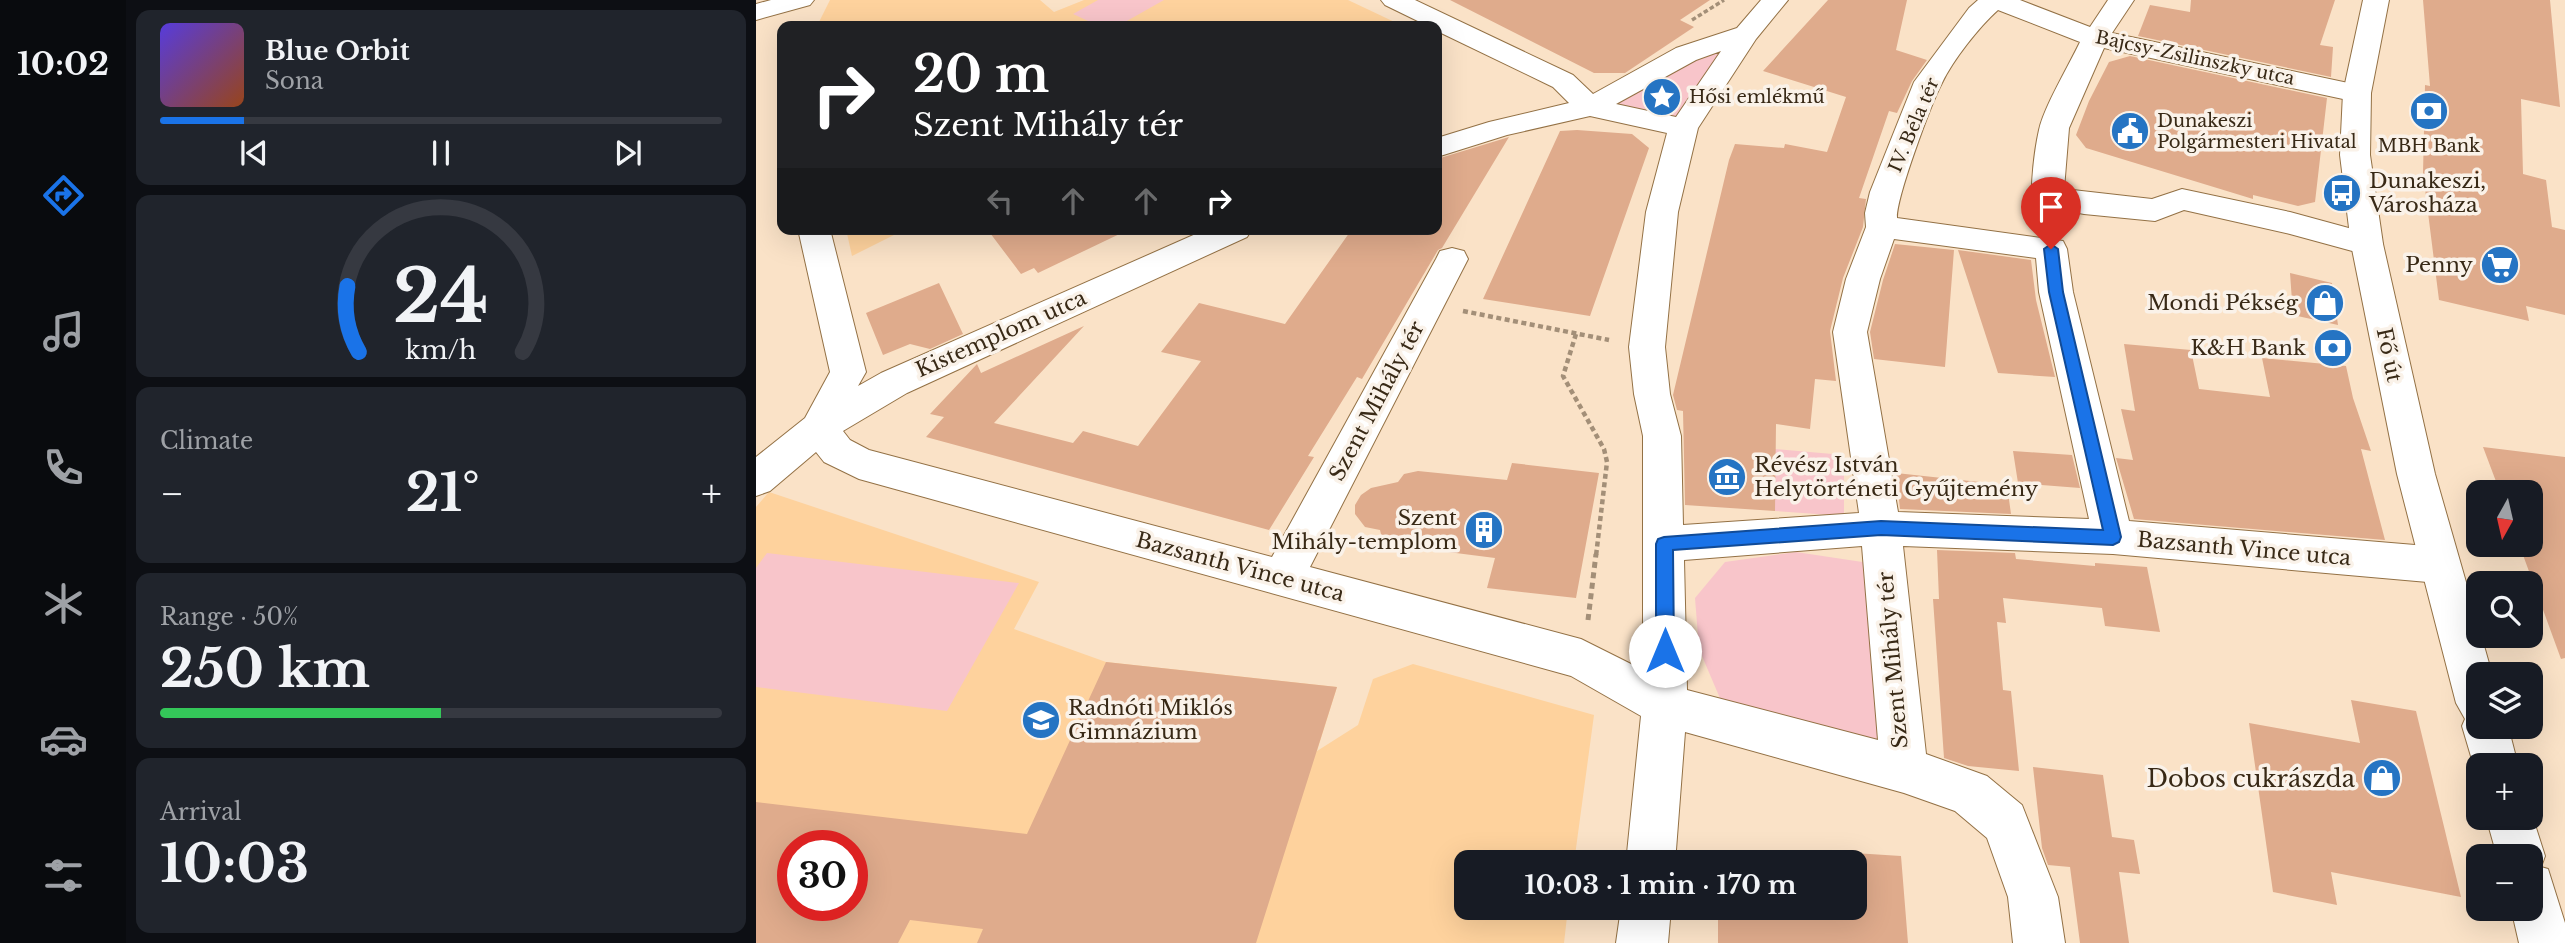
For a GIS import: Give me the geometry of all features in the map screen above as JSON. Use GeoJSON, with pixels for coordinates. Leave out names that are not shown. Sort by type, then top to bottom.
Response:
{"type":"FeatureCollection","features":[{"type":"Feature","properties":{"kind":"street"},"geometry":{"type":"LineString","coordinates":[[756,12],[800,0]]}},
{"type":"Feature","properties":{"kind":"street"},"geometry":{"type":"LineString","coordinates":[[803,21],[813,0]]}},
{"type":"Feature","properties":{"kind":"street"},"geometry":{"type":"LineString","coordinates":[[1394,0],[1438,21]]}},
{"type":"Feature","properties":{"kind":"street"},"geometry":{"type":"LineString","coordinates":[[1651,850],[1665,705],[1664,544],[1662,436],[1652,394],[1647,346],[1650,297],[1662,212],[1684,128],[1746,34],[1775,0]]}},
{"type":"Feature","properties":{"kind":"street","name":"Bajcsy-Zsilinszky utca"},"geometry":{"type":"LineString","coordinates":[[1995,0],[2095,38],[2357,93]]}},
{"type":"Feature","properties":{"kind":"street","name":"IV. Béla tér"},"geometry":{"type":"LineString","coordinates":[[1881,528],[1850,332],[1863,279],[1882,227],[1881,213],[1886,192],[1928,82],[1978,14],[1995,0]]}},
{"type":"Feature","properties":{"kind":"street"},"geometry":{"type":"LineString","coordinates":[[2113,537],[2056,292],[2048,196],[2054,128],[2095,38],[2121,0]]}},
{"type":"Feature","properties":{"kind":"street","name":"Fő út"},"geometry":{"type":"LineString","coordinates":[[2376,0],[2357,93],[2355,155],[2367,244],[2396,386],[2439,565],[2466,662]]}},
{"type":"Feature","properties":{"kind":"street"},"geometry":{"type":"LineString","coordinates":[[1442,23],[1563,80],[1590,107],[1684,128]]}},
{"type":"Feature","properties":{"kind":"street"},"geometry":{"type":"LineString","coordinates":[[1442,146],[1499,128],[1590,107],[1686,54],[1746,34]]}},
{"type":"Feature","properties":{"kind":"street"},"geometry":{"type":"LineString","coordinates":[[2048,196],[2084,204],[2155,210],[2182,199],[2290,223],[2367,244]]}},
{"type":"Feature","properties":{"kind":"street"},"geometry":{"type":"LineString","coordinates":[[1882,227],[2051,249]]}},
{"type":"Feature","properties":{"kind":"street"},"geometry":{"type":"LineString","coordinates":[[815,235],[848,372],[818,428]]}},
{"type":"Feature","properties":{"kind":"street","name":"Kistemplom utca"},"geometry":{"type":"LineString","coordinates":[[763,471],[818,428],[894,383],[1223,235]]}},
{"type":"Feature","properties":{"kind":"street","name":"Szent Mihály tér"},"geometry":{"type":"LineString","coordinates":[[1282,579],[1452,259]]}},
{"type":"Feature","properties":{"kind":"street","name":"Bazsanth Vince utca"},"geometry":{"type":"LineString","coordinates":[[818,428],[837,451],[859,463],[1581,659],[1665,705]]}},
{"type":"Feature","properties":{"kind":"street"},"geometry":{"type":"LineString","coordinates":[[1664,544],[1881,528]]}},
{"type":"Feature","properties":{"kind":"street","name":"Bazsanth Vince utca"},"geometry":{"type":"LineString","coordinates":[[1881,528],[2113,537],[2439,565]]}},
{"type":"Feature","properties":{"kind":"street","name":"Szent Mihály tér"},"geometry":{"type":"LineString","coordinates":[[1665,705],[1904,770],[1881,528]]}},
{"type":"Feature","properties":{"kind":"street"},"geometry":{"type":"LineString","coordinates":[[1904,770],[1970,793],[2005,822],[2033,897],[2039,943]]}},
{"type":"Feature","properties":{"kind":"street"},"geometry":{"type":"LineString","coordinates":[[1642,943],[1645,920]]}},
{"type":"Feature","properties":{"kind":"path"},"geometry":{"type":"LineString","coordinates":[[1428,304],[1647,346]]}},
{"type":"Feature","properties":{"kind":"path"},"geometry":{"type":"LineString","coordinates":[[1576,334],[1563,376],[1604,449],[1607,462],[1590,606]]}},
{"type":"Feature","properties":{"kind":"shaded area"},"geometry":{"type":"Polygon","coordinates":[[[830,0],[1040,0],[1054,12],[1084,0],[1348,0],[1392,21],[820,21],[830,0]]]}},
{"type":"Feature","properties":{"kind":"shaded area"},"geometry":{"type":"Polygon","coordinates":[[[1098,0],[1164,0],[1127,21],[1088,21],[1073,14],[1098,0]]]}},
{"type":"Feature","properties":{"kind":"shaded area"},"geometry":{"type":"Polygon","coordinates":[[[1746,34],[1683,128],[1590,107],[1746,34]]]}},
{"type":"Feature","properties":{"kind":"shaded area"},"geometry":{"type":"Polygon","coordinates":[[[847,235],[894,235],[852,256],[847,235]]]}},
{"type":"Feature","properties":{"kind":"shaded area"},"geometry":{"type":"Polygon","coordinates":[[[1775,449],[1844,455],[1844,516],[1775,511],[1775,449]]]}},
{"type":"Feature","properties":{"kind":"shaded area","name":"Radnóti Miklós Gimnázium"},"geometry":{"type":"Polygon","coordinates":[[[769,492],[1039,582],[1014,629],[1106,662],[1337,687],[1317,751],[1358,725],[1373,679],[1413,664],[1594,715],[1576,850],[1454,850],[1454,920],[1567,920],[1564,943],[756,943],[756,507],[769,492]]]}},
{"type":"Feature","properties":{"kind":"shaded area"},"geometry":{"type":"Polygon","coordinates":[[[1796,552],[1869,563],[1883,753],[1722,703],[1699,649],[1695,598],[1725,562],[1796,552]]]}},
{"type":"Feature","properties":{"kind":"shaded area"},"geometry":{"type":"Polygon","coordinates":[[[767,553],[1019,583],[947,711],[756,687],[756,568],[767,553]]]}},
{"type":"Feature","properties":{"kind":"building"},"geometry":{"type":"Polygon","coordinates":[[[1450,0],[1710,0],[1680,20],[1694,27],[1625,73],[1594,73],[1450,0]]]}},
{"type":"Feature","properties":{"kind":"building"},"geometry":{"type":"Polygon","coordinates":[[[1828,0],[1907,0],[1896,50],[1927,60],[1912,81],[1897,113],[1889,111],[1859,198],[1866,199],[1863,227],[1843,278],[1830,331],[1836,381],[1815,379],[1810,429],[1776,424],[1775,511],[1685,505],[1683,411],[1677,410],[1673,395],[1729,160],[1735,144],[1784,148],[1785,144],[1827,152],[1846,97],[1763,71],[1828,0]]]}},
{"type":"Feature","properties":{"kind":"building"},"geometry":{"type":"Polygon","coordinates":[[[2191,0],[2335,0],[2320,45],[2333,47],[2331,77],[2138,36],[2150,5],[2190,12],[2191,0]]]}},
{"type":"Feature","properties":{"kind":"building"},"geometry":{"type":"Polygon","coordinates":[[[2423,0],[2550,0],[2560,107],[2521,99],[2523,174],[2546,180],[2552,227],[2565,230],[2565,315],[2526,306],[2529,321],[2439,300],[2423,173],[2425,85],[2430,86],[2423,0]]]}},
{"type":"Feature","properties":{"kind":"building","name":"Dunakeszi Polgármesteri Hivatal"},"geometry":{"type":"Polygon","coordinates":[[[2130,56],[2327,98],[2315,202],[2298,206],[2253,195],[2253,199],[2086,148],[2076,135],[2089,101],[2109,62],[2130,56]]]}},
{"type":"Feature","properties":{"kind":"building"},"geometry":{"type":"Polygon","coordinates":[[[1560,131],[1632,134],[1649,148],[1590,316],[1483,299],[1560,131]]]}},
{"type":"Feature","properties":{"kind":"building"},"geometry":{"type":"Polygon","coordinates":[[[1509,137],[1362,379],[1357,377],[1308,456],[1314,457],[1269,530],[926,437],[944,417],[930,414],[977,364],[981,373],[1084,326],[994,423],[1073,443],[1083,431],[1138,446],[1201,361],[1161,352],[1199,303],[1285,324],[1348,235],[1442,235],[1442,157],[1509,137]]]}},
{"type":"Feature","properties":{"kind":"building"},"geometry":{"type":"Polygon","coordinates":[[[992,235],[1117,235],[1038,273],[1034,268],[1021,274],[992,235]]]}},
{"type":"Feature","properties":{"kind":"building"},"geometry":{"type":"Polygon","coordinates":[[[1895,244],[1954,250],[1945,367],[1874,359],[1870,332],[1895,244]]]}},
{"type":"Feature","properties":{"kind":"building"},"geometry":{"type":"Polygon","coordinates":[[[1958,250],[2031,260],[2036,300],[2055,377],[1998,373],[1958,250]]]}},
{"type":"Feature","properties":{"kind":"building"},"geometry":{"type":"Polygon","coordinates":[[[2290,273],[2332,283],[2338,325],[2293,315],[2290,273]]]}},
{"type":"Feature","properties":{"kind":"building"},"geometry":{"type":"Polygon","coordinates":[[[939,283],[963,334],[930,349],[910,344],[883,355],[866,313],[939,283]]]}},
{"type":"Feature","properties":{"kind":"building"},"geometry":{"type":"Polygon","coordinates":[[[2124,344],[2191,350],[2199,389],[2270,397],[2262,358],[2346,366],[2353,398],[2371,451],[2361,449],[2385,540],[2134,519],[2116,458],[2133,460],[2121,409],[2135,411],[2124,344]]]}},
{"type":"Feature","properties":{"kind":"building"},"geometry":{"type":"Polygon","coordinates":[[[2483,447],[2565,457],[2565,658],[2561,659],[2543,610],[2543,571],[2529,571],[2524,557],[2543,557],[2543,480],[2495,480],[2483,447]]]}},
{"type":"Feature","properties":{"kind":"building"},"geometry":{"type":"Polygon","coordinates":[[[2013,451],[2072,455],[2080,488],[2018,483],[2013,451]]]}},
{"type":"Feature","properties":{"kind":"building","name":"Szent Mihály-templom"},"geometry":{"type":"Polygon","coordinates":[[[1512,463],[1599,473],[1576,598],[1487,588],[1495,558],[1383,542],[1380,530],[1365,527],[1355,514],[1355,505],[1361,495],[1371,488],[1398,482],[1404,474],[1418,471],[1507,480],[1512,463]]]}},
{"type":"Feature","properties":{"kind":"building"},"geometry":{"type":"Polygon","coordinates":[[[1896,473],[2007,485],[2011,514],[1900,509],[1896,473]]]}},
{"type":"Feature","properties":{"kind":"building"},"geometry":{"type":"Polygon","coordinates":[[[1937,550],[2015,553],[2016,559],[2095,566],[2095,563],[2147,567],[2160,632],[2105,626],[2102,608],[2003,598],[2006,623],[1997,622],[2003,690],[2011,691],[2019,771],[1968,766],[1944,758],[1933,599],[1939,599],[1937,550]]]}},
{"type":"Feature","properties":{"kind":"building"},"geometry":{"type":"Polygon","coordinates":[[[1106,662],[1337,687],[1256,943],[977,943],[983,929],[910,920],[898,943],[756,943],[756,802],[1027,834],[1106,662]]]}},
{"type":"Feature","properties":{"kind":"building"},"geometry":{"type":"Polygon","coordinates":[[[2351,700],[2416,711],[2461,897],[2331,872],[2337,905],[2273,892],[2249,723],[2360,743],[2351,700]]]}},
{"type":"Feature","properties":{"kind":"building"},"geometry":{"type":"Polygon","coordinates":[[[2033,767],[2103,775],[2112,837],[2134,840],[2140,874],[2119,872],[2129,943],[2080,943],[2070,867],[2048,865],[2042,848],[2033,767]]]}},
{"type":"Feature","properties":{"kind":"building"},"geometry":{"type":"Polygon","coordinates":[[[1867,854],[1901,856],[1908,943],[1718,943],[1718,920],[1867,920],[1867,854]]]}},
{"type":"Feature","properties":{"kind":"place","name":"Hősi emlékmű"},"geometry":{"type":"Point","coordinates":[1662,97]}},
{"type":"Feature","properties":{"kind":"place","name":"MBH Bank"},"geometry":{"type":"Point","coordinates":[2429,111]}},
{"type":"Feature","properties":{"kind":"place","name":"Dunakeszi Polgármesteri Hivatal"},"geometry":{"type":"Point","coordinates":[2130,131]}},
{"type":"Feature","properties":{"kind":"place","name":"Dunakeszi, Városháza"},"geometry":{"type":"Point","coordinates":[2342,193]}},
{"type":"Feature","properties":{"kind":"place","name":"Penny"},"geometry":{"type":"Point","coordinates":[2500,265]}},
{"type":"Feature","properties":{"kind":"place","name":"Mondi Pékség"},"geometry":{"type":"Point","coordinates":[2325,303]}},
{"type":"Feature","properties":{"kind":"place","name":"K&H Bank"},"geometry":{"type":"Point","coordinates":[2333,348]}},
{"type":"Feature","properties":{"kind":"place","name":"Révész István Helytörténeti Gyűjtemény"},"geometry":{"type":"Point","coordinates":[1727,477]}},
{"type":"Feature","properties":{"kind":"place","name":"Szent Mihály-templom"},"geometry":{"type":"Point","coordinates":[1484,530]}},
{"type":"Feature","properties":{"kind":"place","name":"Radnóti Miklós Gimnázium"},"geometry":{"type":"Point","coordinates":[1041,720]}},
{"type":"Feature","properties":{"kind":"place","name":"Dobos cukrászda"},"geometry":{"type":"Point","coordinates":[2382,778]}},
{"type":"Feature","properties":{"kind":"route"},"geometry":{"type":"LineString","coordinates":[[1665,651],[1664,544],[1881,528],[2113,537],[2056,292],[2051,249]]}}]}
